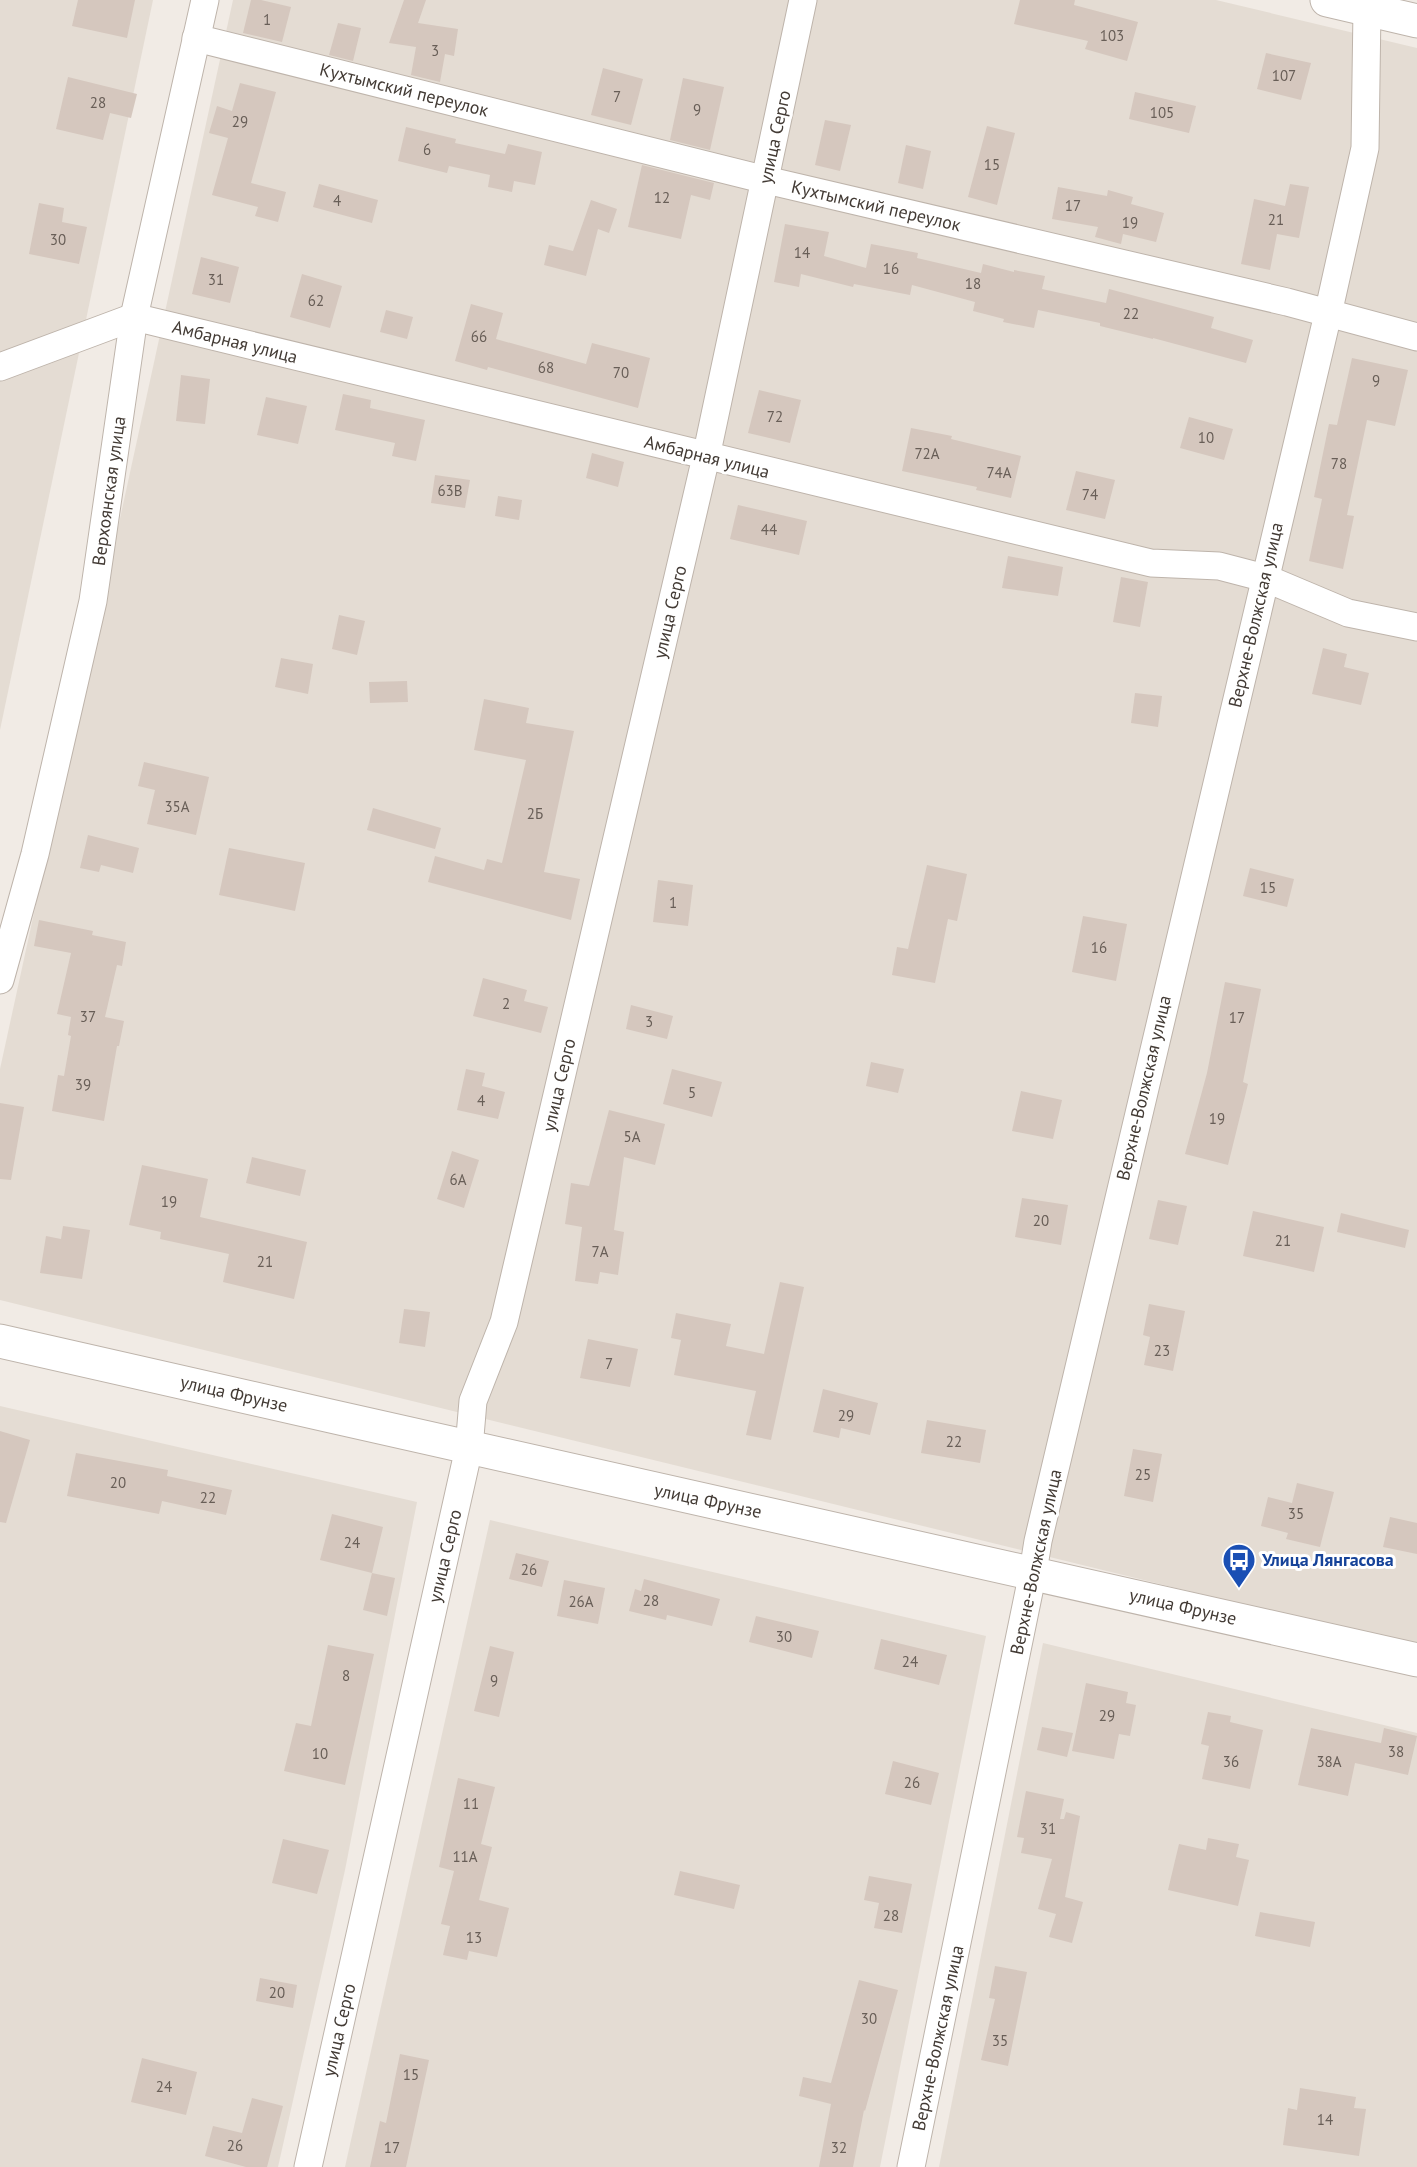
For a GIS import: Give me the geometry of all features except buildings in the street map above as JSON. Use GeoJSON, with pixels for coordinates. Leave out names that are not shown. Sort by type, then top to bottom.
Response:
{"type":"FeatureCollection","features":[{"type":"Feature","properties":{"kind":"street","name":"Верхоянская улица"},"geometry":{"type":"LineString","coordinates":[[0,980],[35,854],[93,601],[134,317],[205,0]]}},
{"type":"Feature","properties":{"kind":"street","name":"улица Серго"},"geometry":{"type":"LineString","coordinates":[[308,2167],[469,1448],[473,1401],[504,1322],[706,457],[803,0]]}},
{"type":"Feature","properties":{"kind":"street"},"geometry":{"type":"LineString","coordinates":[[1327,0],[1417,21]]}},
{"type":"Feature","properties":{"kind":"street","name":"Верхне-Волжская улица"},"geometry":{"type":"LineString","coordinates":[[911,2167],[1040,1529],[1328,314],[1365,148],[1367,9]]}},
{"type":"Feature","properties":{"kind":"street","name":"Кухтымский переулок"},"geometry":{"type":"LineString","coordinates":[[196,38],[766,180],[1287,302],[1417,337]]}},
{"type":"Feature","properties":{"kind":"street"},"geometry":{"type":"LineString","coordinates":[[0,367],[134,317]]}},
{"type":"Feature","properties":{"kind":"street","name":"Амбарная улица"},"geometry":{"type":"LineString","coordinates":[[134,317],[1151,563],[1219,566],[1265,578],[1348,613],[1417,627]]}},
{"type":"Feature","properties":{"kind":"street","name":"улица Фрунзе"},"geometry":{"type":"LineString","coordinates":[[0,1341],[1417,1660]]}},
{"type":"Feature","properties":{"kind":"shaded area"},"geometry":{"type":"Polygon","coordinates":[[[0,0],[153,0],[0,730],[0,0]]]}},
{"type":"Feature","properties":{"kind":"shaded area"},"geometry":{"type":"Polygon","coordinates":[[[233,0],[1216,0],[1417,48],[1417,1647],[0,1300],[0,1069],[233,0]]]}},
{"type":"Feature","properties":{"kind":"shaded area"},"geometry":{"type":"Polygon","coordinates":[[[0,1406],[417,1502],[345,1870],[278,2167],[0,2167],[0,1406]]]}},
{"type":"Feature","properties":{"kind":"shaded area"},"geometry":{"type":"Polygon","coordinates":[[[490,1520],[986,1636],[880,2167],[345,2167],[490,1520]]]}},
{"type":"Feature","properties":{"kind":"shaded area"},"geometry":{"type":"Polygon","coordinates":[[[1043,1643],[1417,1733],[1417,2167],[939,2167],[1043,1643]]]}},
{"type":"Feature","properties":{"kind":"place","name":"Улица Лянгасова"},"geometry":{"type":"Point","coordinates":[1239,1589]}}]}
